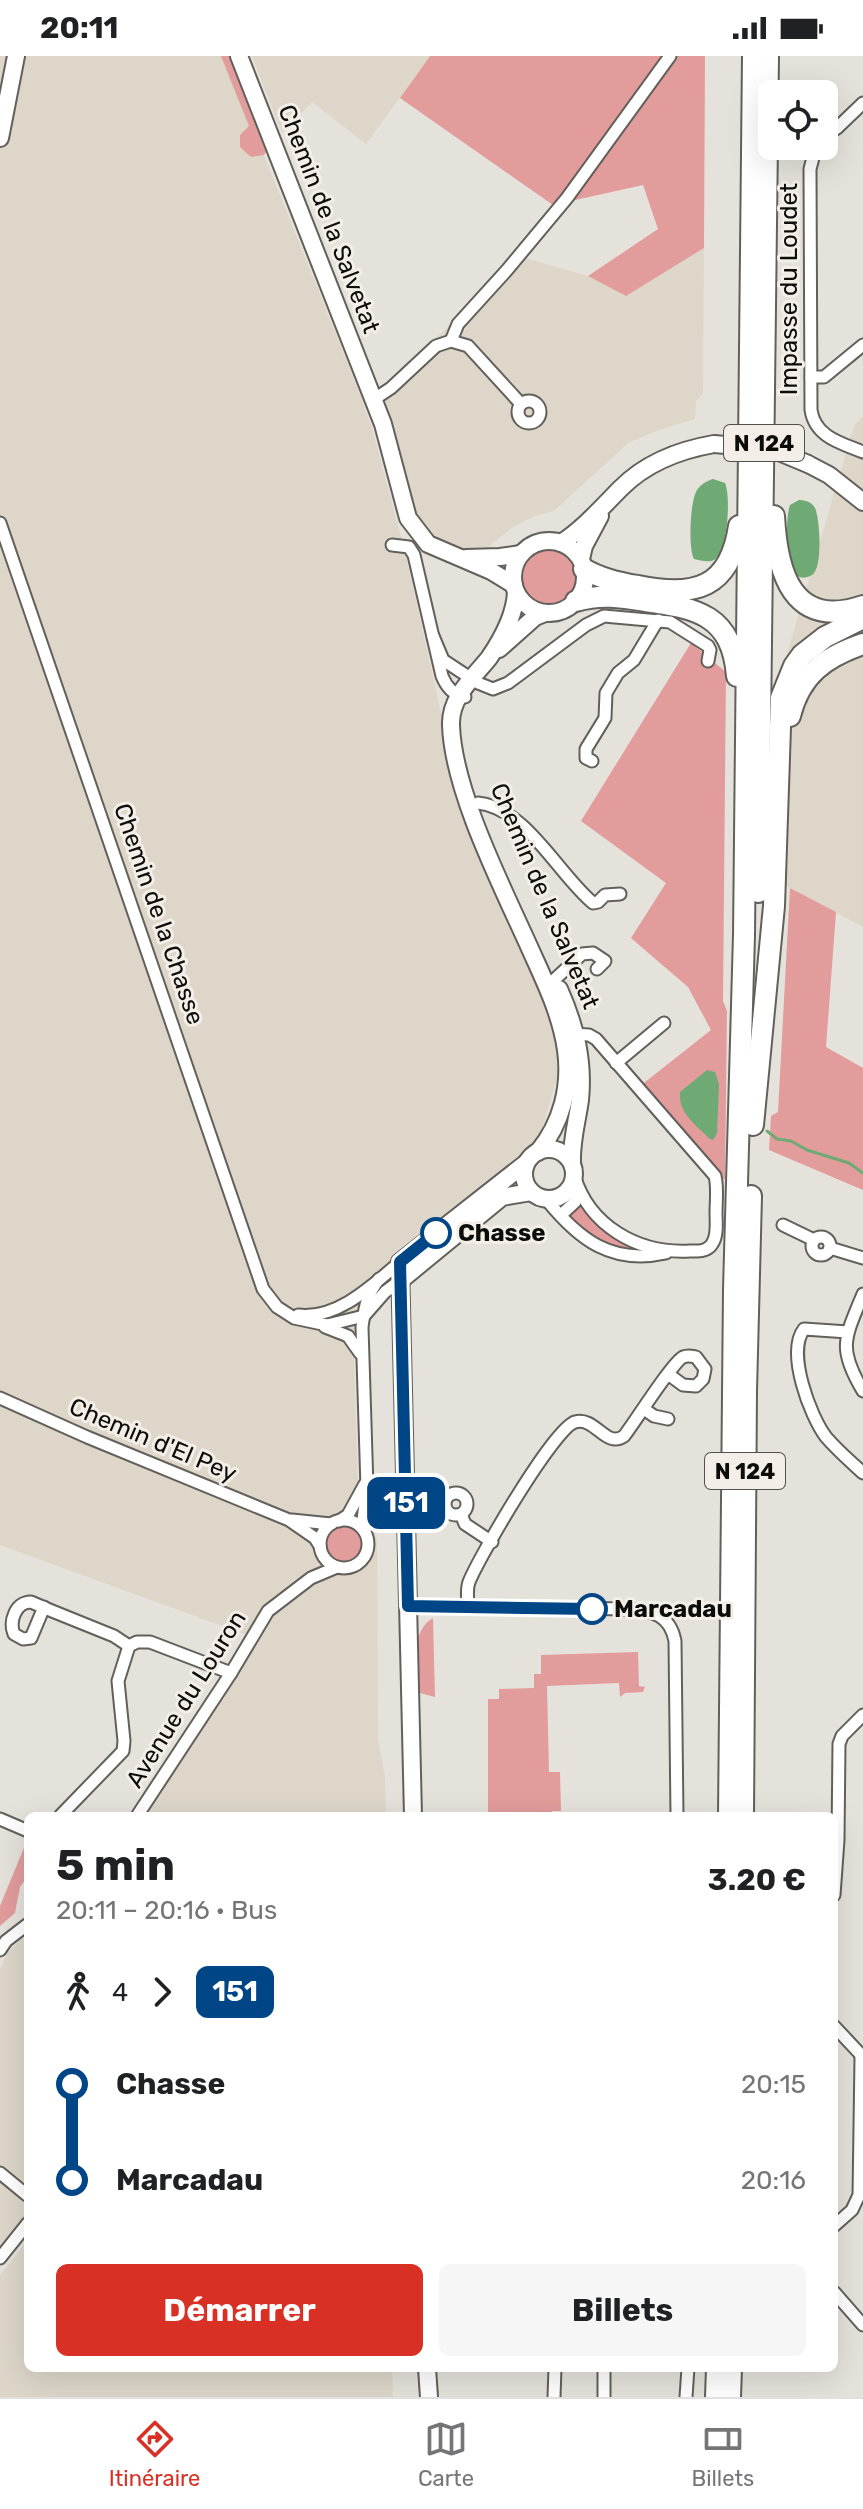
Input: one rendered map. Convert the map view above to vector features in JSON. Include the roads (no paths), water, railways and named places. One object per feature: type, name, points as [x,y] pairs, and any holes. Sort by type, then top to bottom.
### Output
[{"type":"highway","name":"N 124","points":[[729,1812],[731,1444],[745,772],[753,56]]},
{"type":"highway","name":"N 124","points":[[743,1812],[746,1391],[766,356],[768,56]]},
{"type":"highway","points":[[766,356],[775,535],[784,579],[803,602],[817,608],[832,611],[863,606]]},
{"type":"highway","points":[[583,564],[602,578],[666,591],[690,591],[714,580],[728,565],[736,546],[748,418]]},
{"type":"highway","points":[[576,601],[593,596],[621,597],[689,608],[711,620],[730,644],[735,658],[740,746],[745,772]]},
{"type":"highway","points":[[753,1125],[774,906],[781,698],[802,655],[825,637],[863,618]]},
{"type":"highway","points":[[780,762],[794,700],[802,683],[814,669],[836,653],[863,644]]},
{"type":"highway","points":[[716,2397],[717,2372]]},
{"type":"highway","points":[[730,2397],[731,2372]]},
{"type":"street","points":[[0,138],[16,56]]},
{"type":"street","name":"Chemin de la Salvetat","points":[[239,56],[383,424],[401,497],[412,525],[428,544],[461,558],[515,588],[513,614],[491,654],[452,710],[451,727],[465,789],[479,831],[570,1034]]},
{"type":"street","points":[[451,341],[458,324],[567,198],[670,56]]},
{"type":"street","points":[[838,127],[863,103]]},
{"type":"street","name":"Impasse du Loudet","points":[[811,160],[811,410],[817,427],[841,443],[863,452]]},
{"type":"street","points":[[373,400],[391,388],[436,346],[451,341],[468,346],[521,404]]},
{"type":"street","points":[[811,377],[824,377],[863,345]]},
{"type":"street","points":[[561,543],[630,480],[661,458],[714,444],[772,449],[829,475],[863,502]]},
{"type":"street","points":[[583,564],[561,543],[537,543],[521,554],[514,571],[515,588],[529,606],[545,613],[566,609],[576,601],[585,583],[583,564],[589,536],[607,504]]},
{"type":"street","name":"Chemin de la Chasse","points":[[0,523],[257,1271],[267,1296],[286,1313]]},
{"type":"street","points":[[392,545],[409,547],[414,555],[445,683],[462,696]]},
{"type":"street","name":"Chemin de la Salvetat","points":[[461,558],[521,554]]},
{"type":"street","name":"Chemin de la Salvetat","points":[[491,654],[535,617],[545,613]]},
{"type":"street","points":[[433,636],[443,660],[489,688],[503,686],[598,617],[658,620],[681,626],[708,646],[708,661]]},
{"type":"street","points":[[592,761],[586,758],[586,749],[605,718],[606,693],[618,673],[634,660],[658,620]]},
{"type":"street","name":"Chemin de la Salvetat","points":[[462,696],[459,729],[478,803],[554,980],[581,1078],[573,1127],[575,1176]]},
{"type":"street","points":[[478,803],[492,805],[521,825],[593,903],[609,893],[620,894]]},
{"type":"street","points":[[554,980],[582,954],[593,953],[605,961]]},
{"type":"street","points":[[616,1063],[664,1023]]},
{"type":"street","points":[[532,1158],[524,1178],[591,1244],[612,1253],[632,1256],[707,1249],[712,1244],[715,1234],[715,1176],[594,1037],[570,1034]]},
{"type":"street","name":"Chemin de la Salvetat","points":[[532,1158],[555,1128],[573,1053]]},
{"type":"street","points":[[286,1313],[303,1316],[331,1310],[379,1279],[532,1158],[553,1149],[567,1156],[596,1217],[616,1233],[641,1245],[671,1252]]},
{"type":"street","points":[[321,1325],[364,1316],[385,1292],[502,1197],[539,1195],[555,1199],[567,1191],[575,1176]]},
{"type":"street","points":[[561,1215],[575,1202],[575,1176]]},
{"type":"street","points":[[783,1225],[814,1240],[825,1237],[830,1248],[863,1258]]},
{"type":"street","points":[[400,1262],[413,1812]]},
{"type":"street","points":[[320,1548],[330,1563],[337,1567],[353,1566],[365,1556],[368,1540],[365,1532],[364,1316],[368,1294],[379,1279]]},
{"type":"street","points":[[863,1294],[848,1332],[847,1363],[863,1391]]},
{"type":"street","points":[[331,1310],[350,1317]]},
{"type":"street","points":[[286,1313],[302,1322],[321,1325],[348,1336],[356,1344],[363,1360]]},
{"type":"street","points":[[848,1332],[812,1327],[802,1330],[799,1363],[809,1403],[829,1440],[863,1473]]},
{"type":"street","points":[[468,1607],[469,1583],[532,1473],[567,1426],[576,1421],[585,1421],[618,1440],[668,1374]]},
{"type":"street","name":"Chemin d'El Pey","points":[[0,1398],[289,1520],[315,1538],[320,1548]]},
{"type":"street","points":[[644,1409],[654,1416],[668,1419]]},
{"type":"street","points":[[311,1578],[320,1560],[322,1534],[353,1507],[366,1480]]},
{"type":"street","points":[[461,1514],[465,1524],[492,1542]]},
{"type":"street","name":"Chemin d'El Pey","points":[[289,1520],[335,1522]]},
{"type":"street","points":[[335,1522],[354,1522],[365,1532]]},
{"type":"street","name":"Avenue du Louron","points":[[140,1812],[268,1611],[311,1578],[337,1567]]},
{"type":"street","points":[[408,1606],[630,1609],[650,1610],[664,1618],[673,1631],[675,1641],[677,1812]]},
{"type":"street","points":[[44,1607],[114,1636],[129,1646]]},
{"type":"street","points":[[64,1812],[123,1751],[118,1677],[129,1646],[137,1642],[150,1642],[231,1673]]},
{"type":"street","points":[[838,1840],[839,1744],[863,1715]]},
{"type":"street","points":[[0,1819],[24,1829]]},
{"type":"street","points":[[0,1950],[24,1927]]},
{"type":"street","points":[[838,2030],[862,2057],[859,2195],[852,2210],[838,2222]]},
{"type":"street","points":[[0,2173],[24,2193]]},
{"type":"street","points":[[0,2258],[24,2228]]},
{"type":"street","points":[[838,2297],[863,2325]]},
{"type":"street","points":[[422,2397],[425,2372]]},
{"type":"street","points":[[426,2372],[429,2397]]},
{"type":"street","points":[[554,2397],[555,2372]]},
{"type":"street","points":[[604,2372],[604,2397]]},
{"type":"street","points":[[686,2397],[688,2372]]},
{"type":"waterway","points":[[767,1131],[777,1139],[791,1141],[807,1150],[849,1163],[863,1173]]},
{"type":"place","name":"Chasse","points":[[436,1233]]},
{"type":"place","name":"Marcadau","points":[[592,1609]]}]
